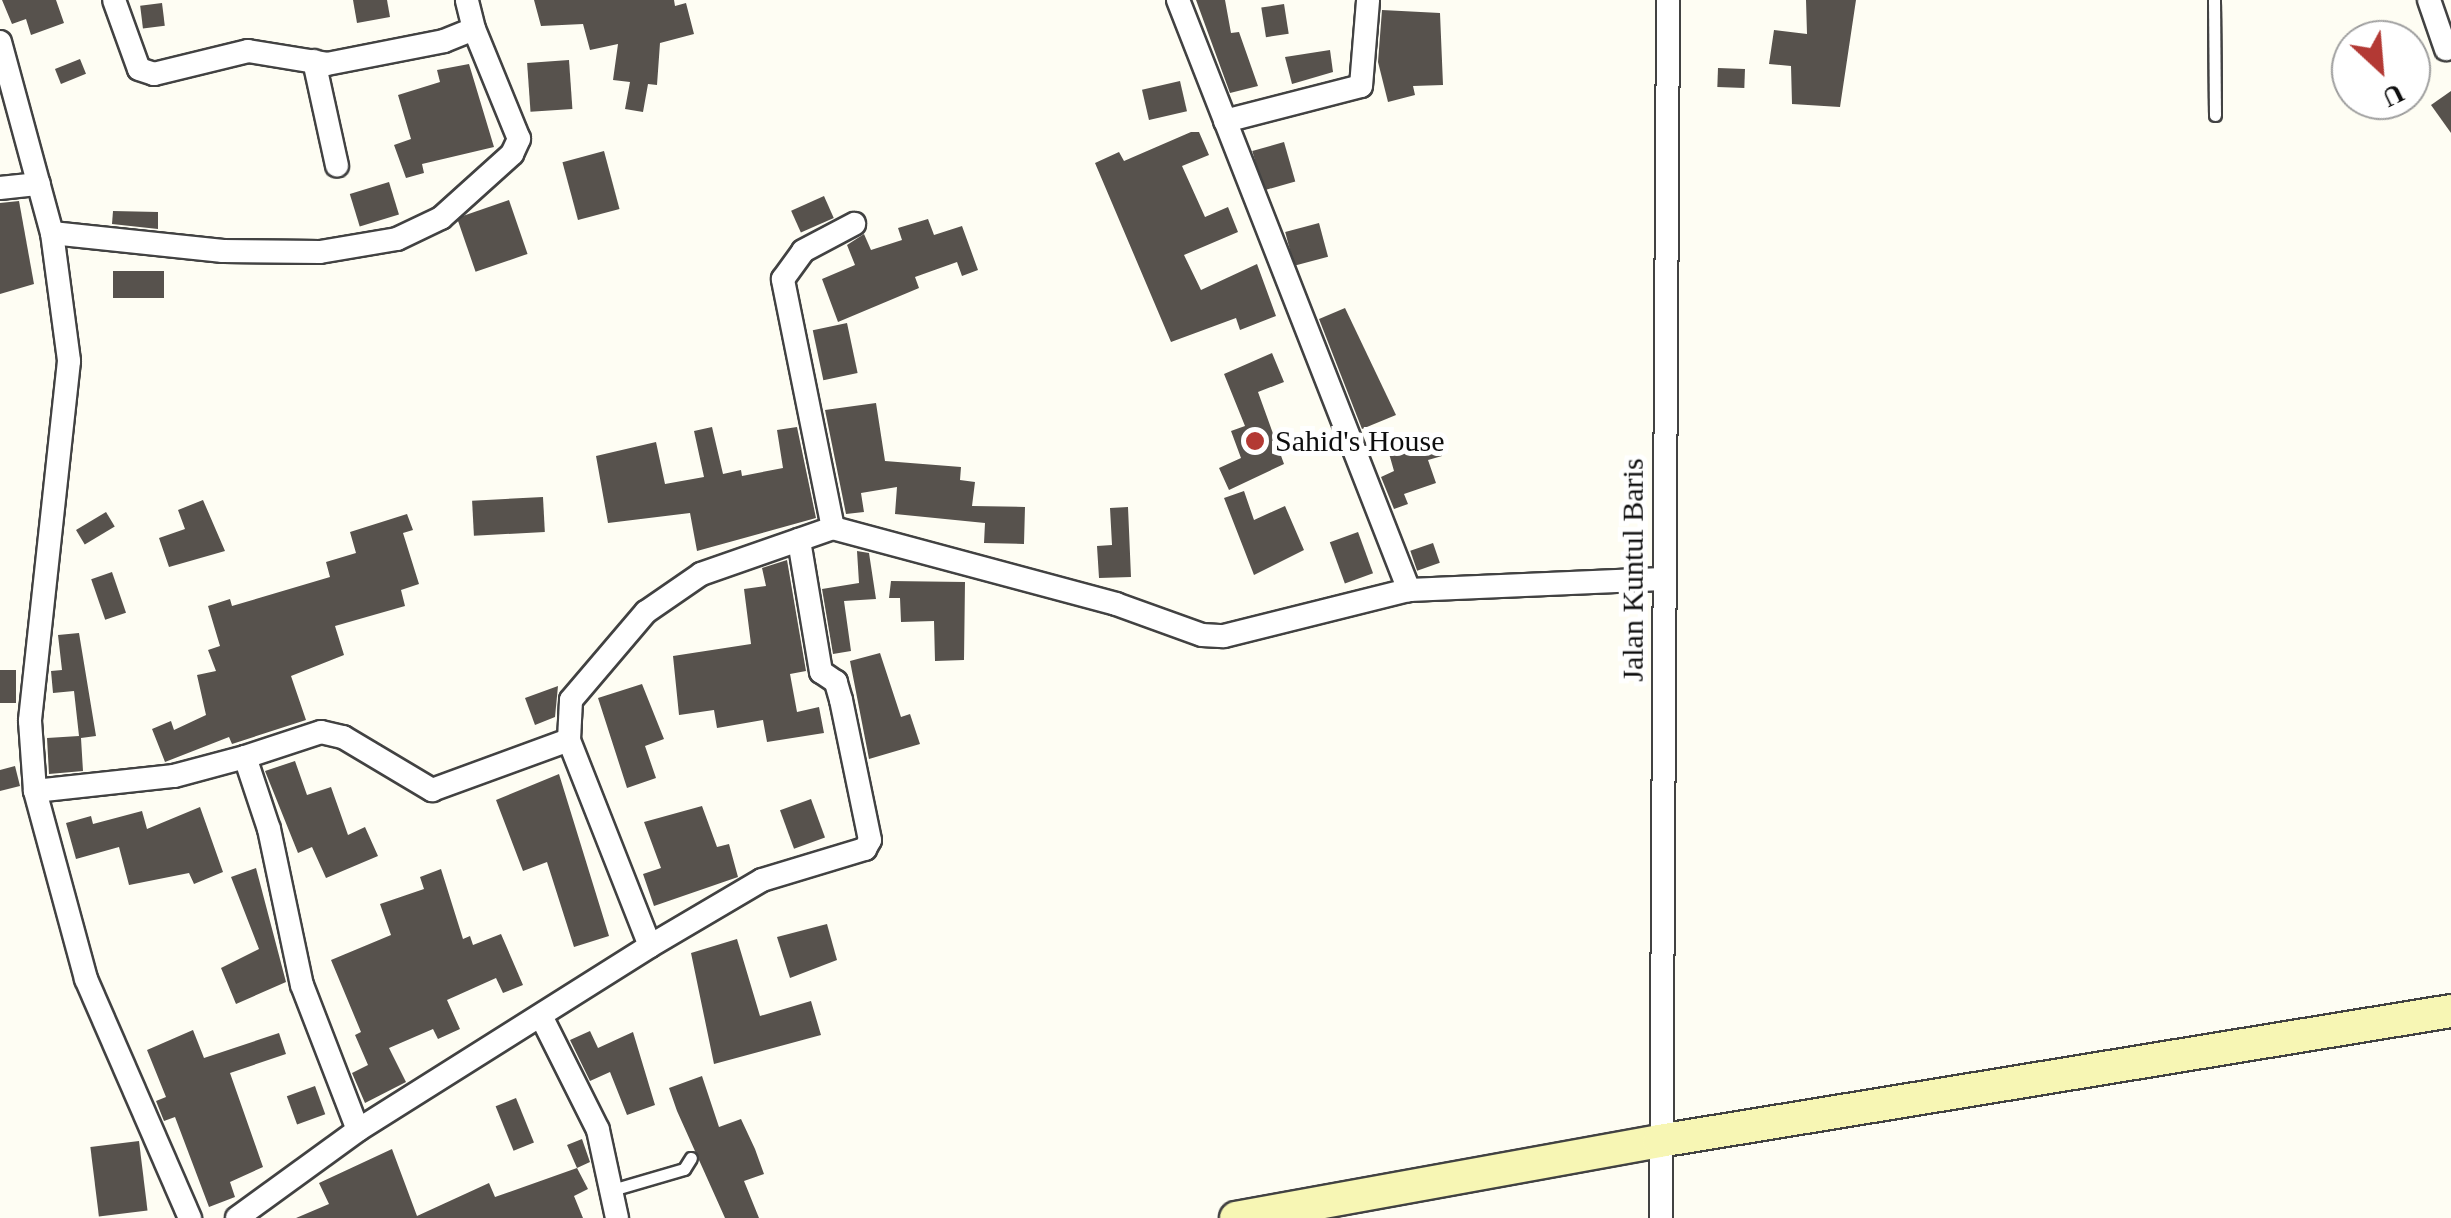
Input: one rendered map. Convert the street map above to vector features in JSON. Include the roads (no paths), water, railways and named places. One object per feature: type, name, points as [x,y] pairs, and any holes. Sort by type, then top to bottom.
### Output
[{"type":"street","points":[[114,0],[144,73],[248,51],[314,61],[403,50],[474,29]]},
{"type":"street","points":[[52,233],[223,251],[336,251],[397,239],[440,218],[512,154],[519,139],[474,29],[468,0]]},
{"type":"street","points":[[1178,0],[1409,590]]},
{"type":"street","points":[[1225,121],[1361,86],[1368,0]]},
{"type":"street","name":"Jalan Kuntul Baris","points":[[1661,1218],[1668,0]]},
{"type":"street","points":[[2429,0],[2446,49]]},
{"type":"street","points":[[0,42],[52,233],[70,398],[30,721],[35,791],[86,980],[190,1218]]},
{"type":"street","points":[[314,61],[337,166]]},
{"type":"street","points":[[0,188],[40,184]]},
{"type":"street","points":[[834,528],[783,279],[803,251],[854,224]]},
{"type":"street","points":[[650,946],[569,740],[570,700],[646,612],[701,574],[834,528],[1116,604],[1202,635],[1224,636],[1409,590],[1663,579]]},
{"type":"street","points":[[237,1218],[358,1130],[762,880],[866,849],[870,840],[841,700],[836,682],[821,672],[798,540]]},
{"type":"street","points":[[35,791],[174,776],[321,732],[342,737],[432,790],[569,740]]},
{"type":"street","points":[[246,757],[273,845],[302,985],[358,1130]]},
{"type":"street","points":[[1236,1218],[1659,1140],[2451,1011]]},
{"type":"street","points":[[542,1018],[598,1130],[617,1218]]},
{"type":"lane","points":[[2214,0],[2215,116]]},
{"type":"lane","points":[[612,1190],[684,1169],[691,1158]]},
{"type":"place","name":"Sahid's House","points":[[1255,441]]}]
